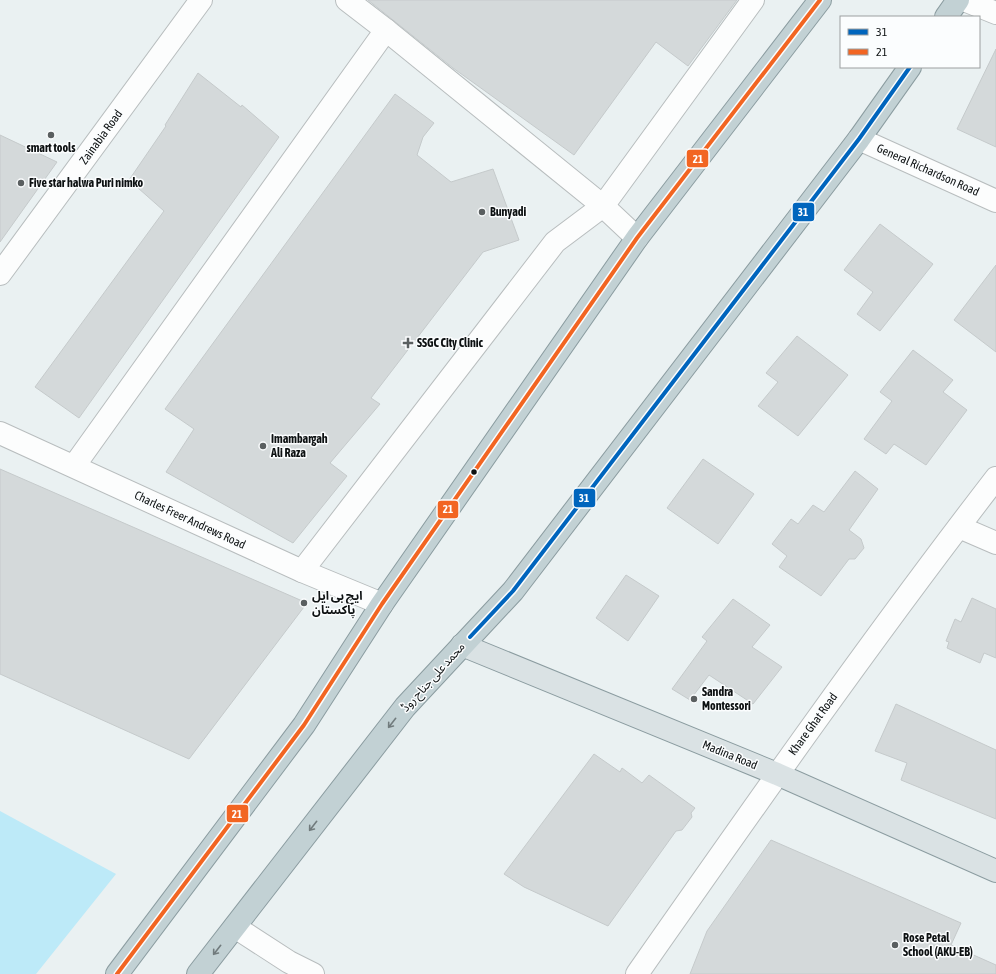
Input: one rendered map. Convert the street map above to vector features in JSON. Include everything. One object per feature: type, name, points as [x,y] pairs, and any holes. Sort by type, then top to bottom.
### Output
[{"type":"highway","points":[[117,974],[304,724],[382,604],[637,238],[820,0]]},
{"type":"highway","points":[[947,16],[958,0]]},
{"type":"highway","name":"محمد علی جناح روڈ","points":[[198,974],[405,707],[513,590],[859,139],[909,68]]},
{"type":"main road","name":"Madina Road","points":[[462,645],[776,774],[996,871]]},
{"type":"street","name":"Zainabia Road","points":[[0,274],[201,0]]},
{"type":"street","points":[[347,0],[603,206],[637,238]]},
{"type":"street","points":[[302,572],[555,242],[603,206],[754,0]]},
{"type":"street","points":[[964,0],[996,13]]},
{"type":"street","points":[[74,466],[386,30]]},
{"type":"street","name":"General Richardson Road","points":[[859,139],[996,201]]},
{"type":"street","name":"Charles Freer Andrews Road","points":[[0,433],[302,572],[382,604]]},
{"type":"street","name":"Khare Ghat Road","points":[[637,974],[776,774],[996,478]]},
{"type":"street","points":[[959,526],[996,543]]},
{"type":"street","points":[[235,927],[289,962],[313,974]]},
{"type":"shaded area","points":[[0,811],[116,874],[36,974],[0,974]]},
{"type":"building","points":[[368,0],[737,0],[688,66],[656,42],[574,155],[453,68]]},
{"type":"building","points":[[996,49],[996,147],[957,129]]},
{"type":"building","points":[[198,73],[241,107],[242,105],[279,137],[79,418],[35,387],[164,211],[129,180],[166,126],[165,125]]},
{"type":"building","points":[[395,94],[434,123],[423,137],[417,155],[451,182],[493,169],[519,240],[483,252],[371,398],[380,404],[330,463],[347,476],[293,543],[166,472],[194,429],[165,409]]},
{"type":"building","points":[[0,135],[57,162],[0,242]]},
{"type":"building","points":[[880,224],[933,264],[880,331],[857,314],[873,292],[844,270]]},
{"type":"building","points":[[996,265],[996,352],[954,320]]},
{"type":"building","points":[[797,336],[848,375],[798,436],[758,406],[778,382],[766,373]]},
{"type":"building","points":[[913,350],[953,380],[943,392],[967,410],[926,465],[894,444],[886,454],[864,439],[892,401],[880,392]]},
{"type":"building","points":[[703,459],[754,494],[718,544],[667,508]]},
{"type":"building","points":[[0,469],[307,603],[189,759],[0,674]]},
{"type":"building","points":[[855,471],[878,489],[849,530],[861,539],[864,548],[855,559],[849,559],[821,596],[779,567],[787,556],[772,544],[791,519],[798,524],[813,505],[824,512]]},
{"type":"building","points":[[626,575],[659,596],[628,641],[596,618]]},
{"type":"building","points":[[972,598],[996,609],[996,658],[984,653],[980,663],[947,648],[949,642],[946,641],[955,619],[961,622]]},
{"type":"building","points":[[733,599],[770,625],[752,647],[782,667],[753,704],[709,675],[690,700],[672,689],[707,641],[702,637]]},
{"type":"building","points":[[896,704],[996,750],[996,819],[901,780],[907,763],[875,751]]},
{"type":"building","points":[[594,754],[620,772],[622,768],[642,783],[649,775],[695,808],[691,813],[692,817],[682,830],[676,831],[608,926],[524,887],[504,874]]},
{"type":"building","points":[[771,840],[961,923],[951,945],[996,965],[996,974],[690,974],[707,931]]},
{"type":"transit line","name":"21","points":[[117,974],[304,725],[382,604],[637,238],[820,0]]},
{"type":"transit line","name":"31","points":[[470,637],[513,591],[859,139],[909,68]]},
{"type":"place","name":"smart tools","points":[[51,135]]},
{"type":"place","name":"Five star halwa Puri nimko","points":[[21,183]]},
{"type":"place","name":"Bunyadi","points":[[482,212]]},
{"type":"place","name":"SSGC City Clinic","points":[[408,343]]},
{"type":"place","name":"Imambargah Ali Raza","points":[[263,446]]},
{"type":"place","name":"ایچ بی ایل پاکستان","points":[[304,603]]},
{"type":"place","name":"Sandra Montessori","points":[[694,699]]},
{"type":"place","name":"Rose Petal School (AKU-EB)","points":[[895,945]]}]
